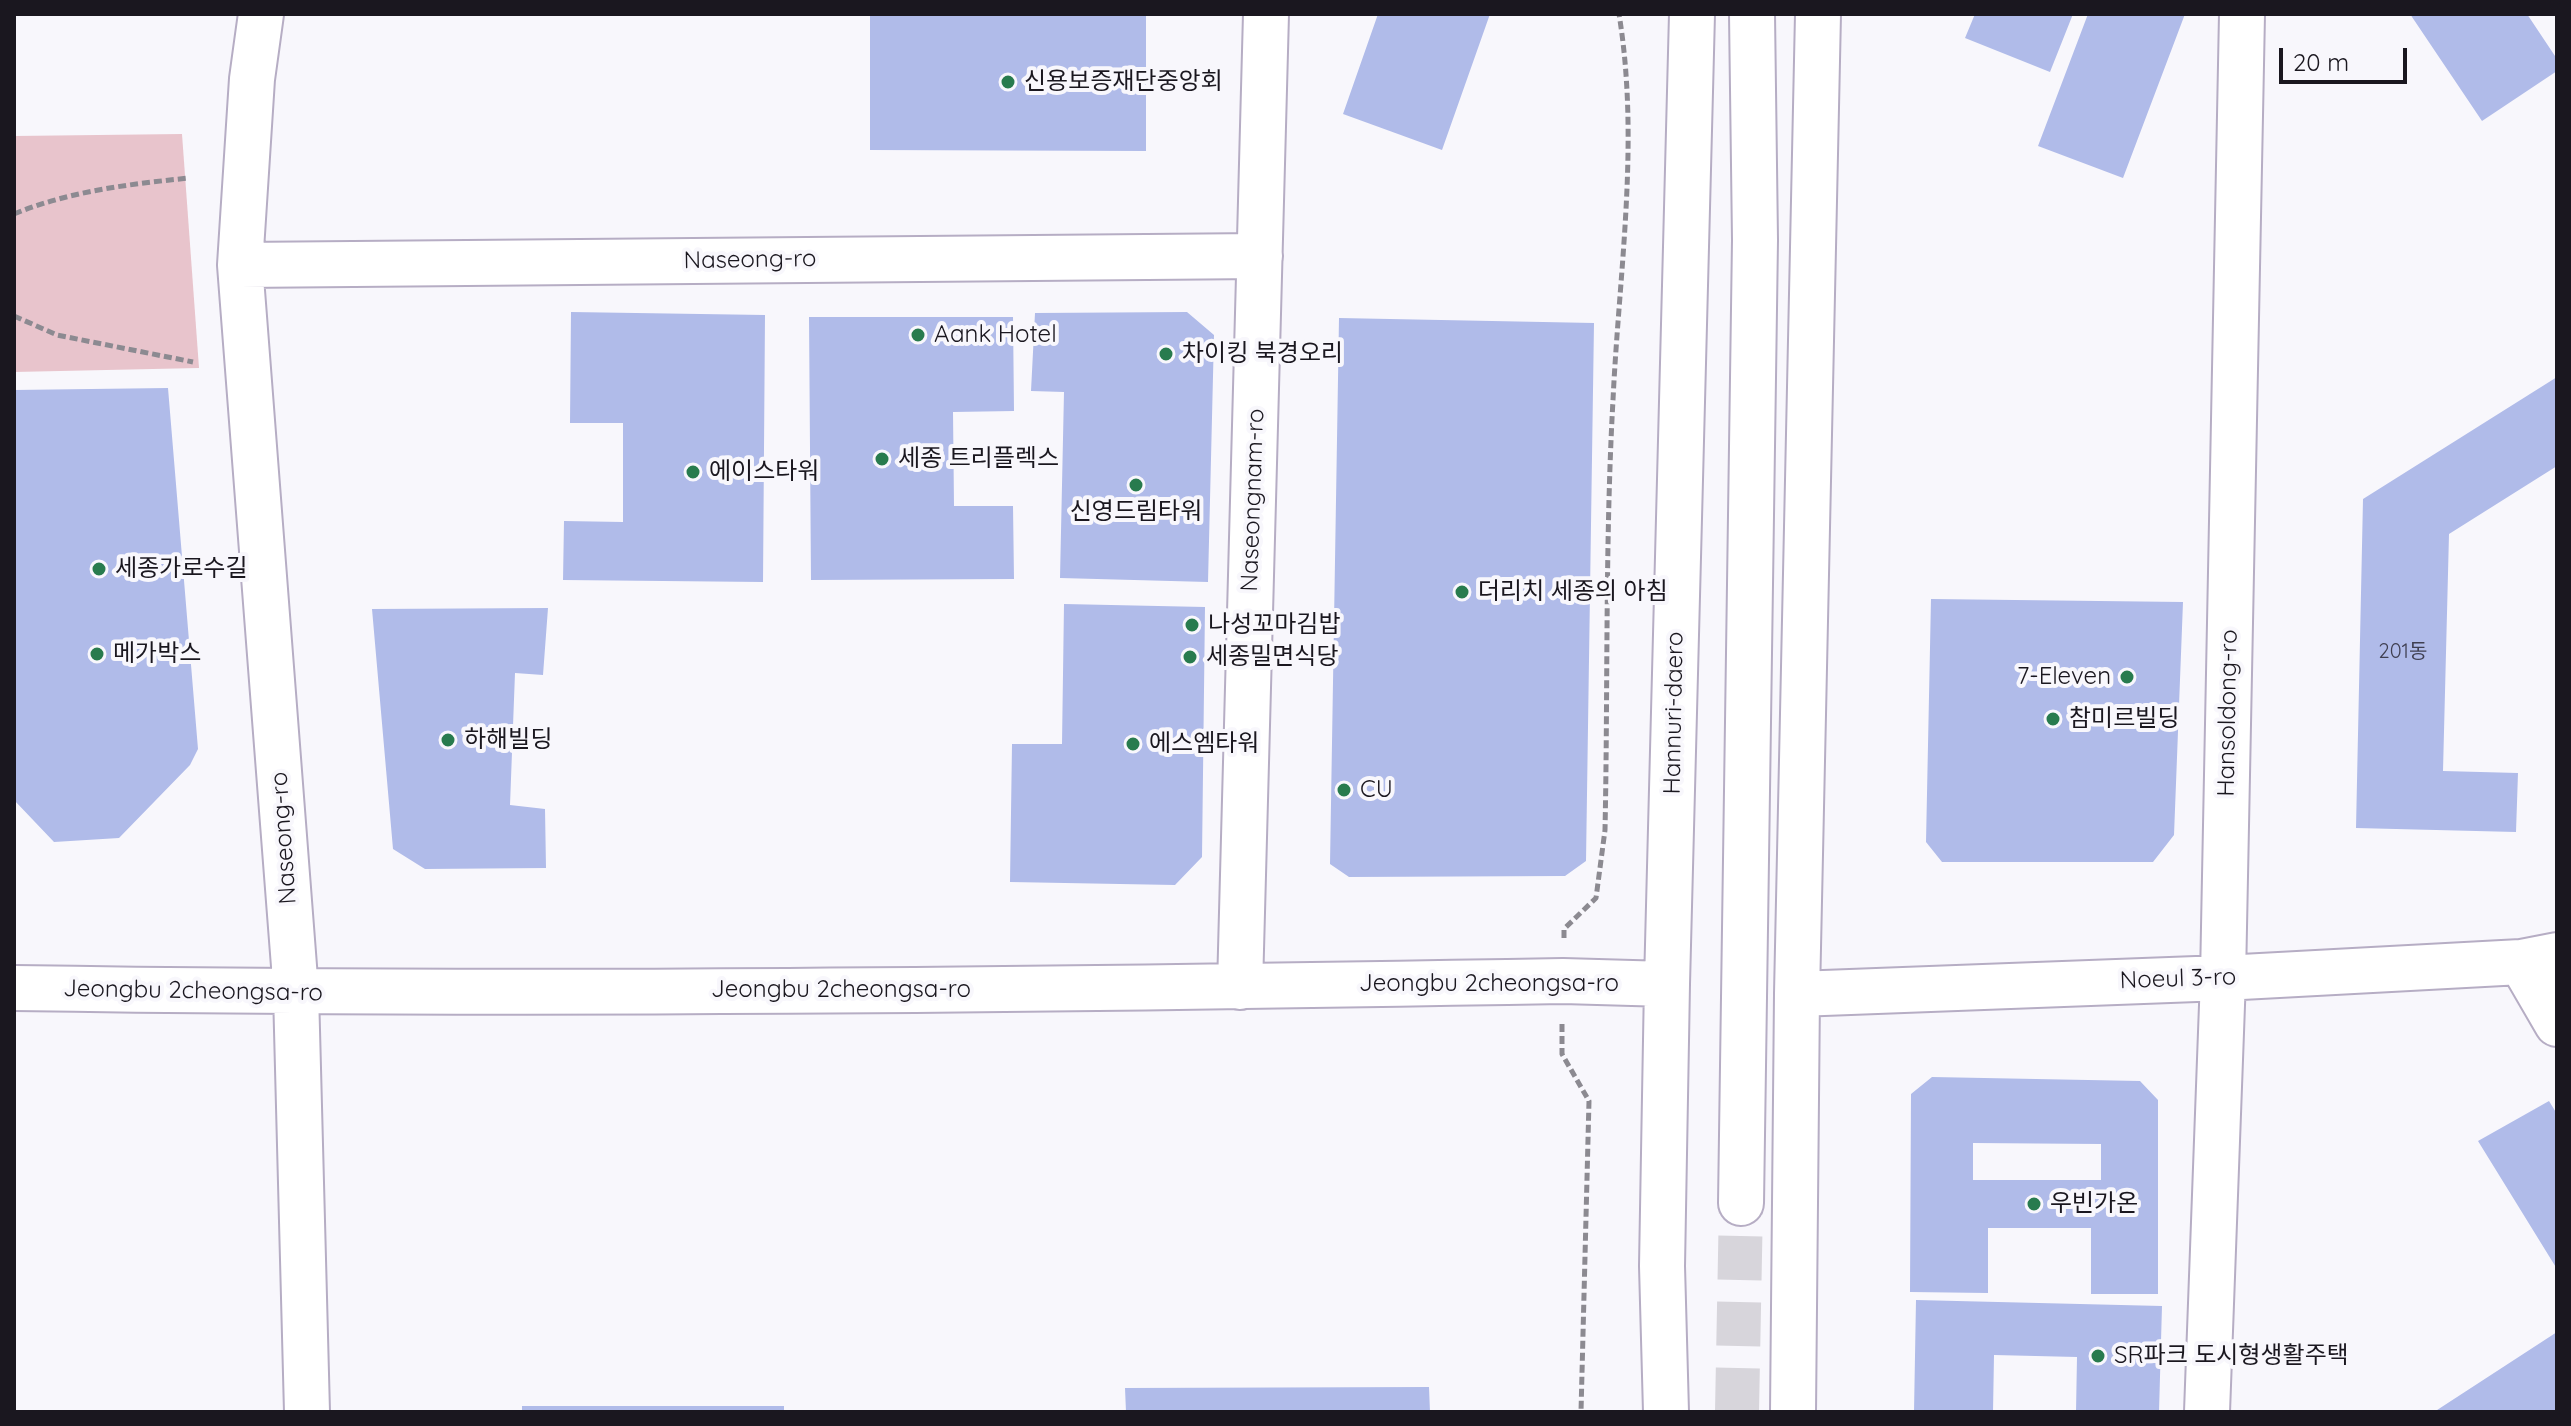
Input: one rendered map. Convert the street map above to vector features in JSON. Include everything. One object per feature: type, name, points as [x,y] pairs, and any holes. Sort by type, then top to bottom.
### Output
[{"type":"street","name":"Naseong-ro","points":[[261,14],[252,79],[240,265],[296,992],[307,1412]]},
{"type":"street","name":"Naseongnam-ro","points":[[1240,987],[1266,14]]},
{"type":"street","name":"Hannuri-daero","points":[[1666,1412],[1662,1266],[1667,984],[1692,14]]},
{"type":"street","points":[[1741,1203],[1755,240],[1752,14]]},
{"type":"street","points":[[1793,1412],[1797,994],[1818,14]]},
{"type":"street","name":"Hansoldong-ro","points":[[2207,1412],[2223,978],[2242,14]]},
{"type":"street","name":"Naseong-ro","points":[[240,265],[1260,256]]},
{"type":"street","points":[[2539,959],[2557,1024]]},
{"type":"street","name":"Noeul 3-ro","points":[[1797,994],[2223,978],[2539,959]]},
{"type":"street","name":"Jeongbu 2cheongsa-ro","points":[[14,988],[296,992],[1240,987],[1563,981],[1667,984]]},
{"type":"path","points":[[1564,929],[1596,898],[1605,830],[1612,403],[1629,139],[1626,58],[1619,14]]},
{"type":"path","points":[[14,214],[41,203],[120,185],[189,178]]},
{"type":"path","points":[[14,316],[57,335],[193,362]]},
{"type":"path","points":[[1562,1054],[1589,1101],[1581,1412]]},
{"type":"shaded area","points":[[182,134],[199,368],[14,372],[14,136]]},
{"type":"building","name":"신용보증재단중앙회","points":[[870,14],[1146,14],[1146,151],[870,150]]},
{"type":"building","points":[[1378,14],[1490,14],[1442,150],[1343,114]]},
{"type":"building","points":[[1975,14],[2073,14],[2050,72],[1965,38]]},
{"type":"building","points":[[2088,14],[2185,14],[2123,178],[2038,146]]},
{"type":"building","points":[[2410,14],[2527,14],[2557,59],[2557,71],[2482,121]]},
{"type":"building","name":"에이스타워","points":[[571,312],[765,315],[763,582],[563,580],[564,521],[623,522],[623,423],[570,423]]},
{"type":"building","name":"신영드림타워","points":[[1187,312],[1214,335],[1208,582],[1060,578],[1064,392],[1031,391],[1035,313]]},
{"type":"building","name":"세종 트리플렉스","points":[[809,317],[1013,317],[1014,411],[953,412],[954,506],[1013,506],[1014,579],[811,580]]},
{"type":"building","name":"더리치 세종의 아침","points":[[1339,318],[1594,323],[1586,861],[1565,876],[1349,877],[1330,864]]},
{"type":"building","points":[[2557,377],[2557,466],[2449,534],[2443,771],[2518,773],[2516,832],[2356,828],[2363,499]]},
{"type":"building","name":"세종가로수길","points":[[168,388],[198,749],[190,765],[119,838],[54,842],[14,800],[14,390]]},
{"type":"building","name":"참미르빌딩","points":[[1931,599],[2183,602],[2174,835],[2153,862],[1942,862],[1926,842]]},
{"type":"building","name":"에스엠타워","points":[[1064,604],[1205,607],[1202,857],[1175,885],[1010,882],[1012,744],[1062,744]]},
{"type":"building","name":"하해빌딩","points":[[548,608],[543,675],[515,673],[510,805],[545,809],[546,868],[425,869],[393,849],[372,609]]},
{"type":"building","name":"우빈가온","points":[[1932,1077],[2140,1081],[2158,1100],[2158,1294],[2091,1294],[2091,1228],[1988,1228],[1988,1293],[1910,1292],[1911,1094]],"holes":[[[1973,1143],[2101,1144],[2101,1180],[1973,1180]]]},
{"type":"building","points":[[2549,1101],[2557,1114],[2557,1269],[2478,1141]]},
{"type":"building","name":"SR파크 도시형생활주택","points":[[1916,1300],[2162,1306],[2159,1412],[2076,1412],[2077,1357],[1994,1355],[1993,1412],[1914,1412]]},
{"type":"building","points":[[2557,1332],[2557,1412],[2434,1412]]},
{"type":"building","points":[[1429,1387],[1430,1412],[1126,1412],[1125,1388]]},
{"type":"building","points":[[522,1406],[784,1406],[784,1412],[522,1412]]},
{"type":"tunnel","points":[[1737,1412],[1741,1203]]},
{"type":"place","name":"신용보증재단중앙회","points":[[1008,82]]},
{"type":"place","name":"Aank Hotel","points":[[918,335]]},
{"type":"place","name":"차이킹 북경오리","points":[[1166,354]]},
{"type":"place","name":"세종 트리플렉스","points":[[882,459]]},
{"type":"place","name":"에이스타워","points":[[693,472]]},
{"type":"place","name":"신영드림타워","points":[[1136,485]]},
{"type":"place","name":"세종가로수길","points":[[99,569]]},
{"type":"place","name":"더리치 세종의 아침","points":[[1462,592]]},
{"type":"place","name":"나성꼬마김밥","points":[[1192,625]]},
{"type":"place","name":"메가박스","points":[[97,654]]},
{"type":"place","name":"세종밀면식당","points":[[1190,657]]},
{"type":"place","name":"7-Eleven","points":[[2127,677]]},
{"type":"place","name":"참미르빌딩","points":[[2053,719]]},
{"type":"place","name":"하해빌딩","points":[[448,740]]},
{"type":"place","name":"에스엠타워","points":[[1133,744]]},
{"type":"place","name":"CU","points":[[1344,790]]},
{"type":"place","name":"우빈가온","points":[[2034,1204]]},
{"type":"place","name":"SR파크 도시형생활주택","points":[[2098,1356]]}]
